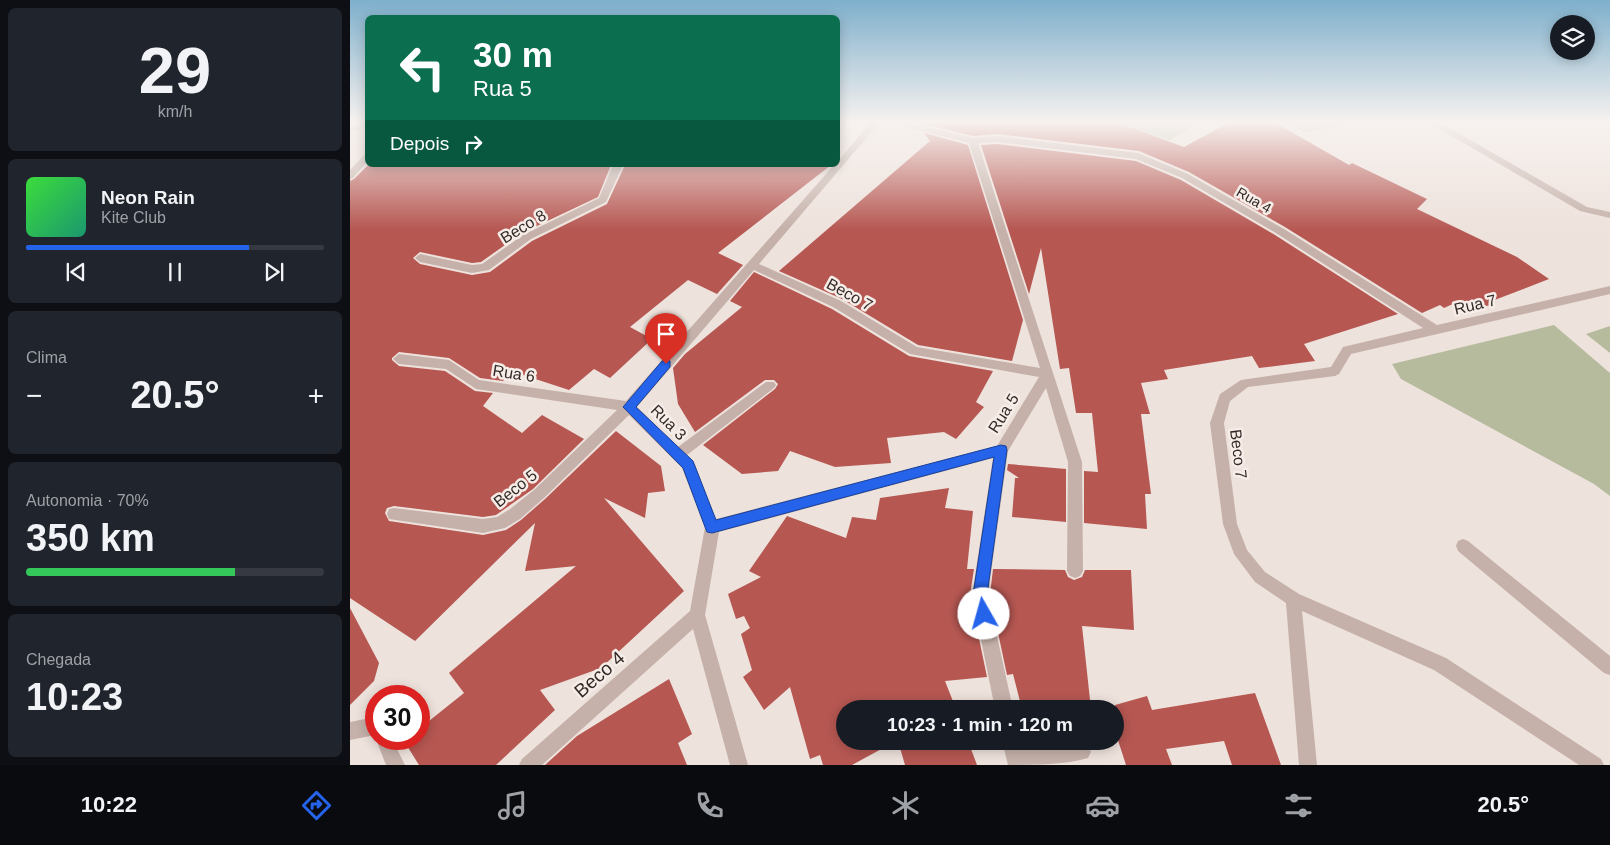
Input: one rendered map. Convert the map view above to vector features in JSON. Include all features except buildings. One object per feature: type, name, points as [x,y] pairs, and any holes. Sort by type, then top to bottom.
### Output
[{"type":"street","points":[[350,176],[365,158]]},
{"type":"street","points":[[978,158],[1075,462],[1075,571]]},
{"type":"street","name":"Rua 4","points":[[1142,158],[1185,176],[1280,231],[1435,330]]},
{"type":"street","points":[[1494,158],[1584,209],[1610,215]]},
{"type":"street","name":"Beco 8","points":[[420,258],[472,269],[484,268],[527,237],[603,200],[617,167]]},
{"type":"street","name":"Rua 3","points":[[712,527],[688,465],[629,407],[837,167]]},
{"type":"street","name":"Beco 7","points":[[753,264],[836,304],[914,351],[1048,374]]},
{"type":"street","name":"Rua 7","points":[[1347,350],[1610,290]]},
{"type":"street","name":"Beco 7","points":[[1293,599],[1260,577],[1241,554],[1230,524],[1217,422],[1224,398],[1245,383],[1335,371],[1347,350]]},
{"type":"street","name":"Rua 6","points":[[399,359],[449,365],[476,384],[629,407]]},
{"type":"street","name":"Rua 5","points":[[712,527],[1001,450],[1048,374]]},
{"type":"street","points":[[677,455],[770,385]]},
{"type":"street","name":"Beco 5","points":[[394,514],[483,526],[500,522],[515,514],[539,494],[629,407]]},
{"type":"street","points":[[1001,450],[980,595],[1002,700]]},
{"type":"street","points":[[712,527],[697,615],[738,765]]},
{"type":"street","points":[[1463,546],[1610,667]]},
{"type":"street","points":[[1308,765],[1293,599],[1440,664],[1595,765]]},
{"type":"street","name":"Beco 4","points":[[528,765],[697,615]]},
{"type":"street","points":[[350,731],[365,728]]},
{"type":"street","points":[[388,750],[396,765]]},
{"type":"street","points":[[1013,750],[1015,760],[1082,752]]},
{"type":"green space","points":[[1554,325],[1610,373],[1610,496],[1594,484],[1401,379],[1392,364]]},
{"type":"green space","points":[[1610,326],[1610,353],[1586,334]]},
{"type":"route","points":[[666,364],[629,407],[688,465],[712,527],[1001,450],[980,595],[984,614]]}]
